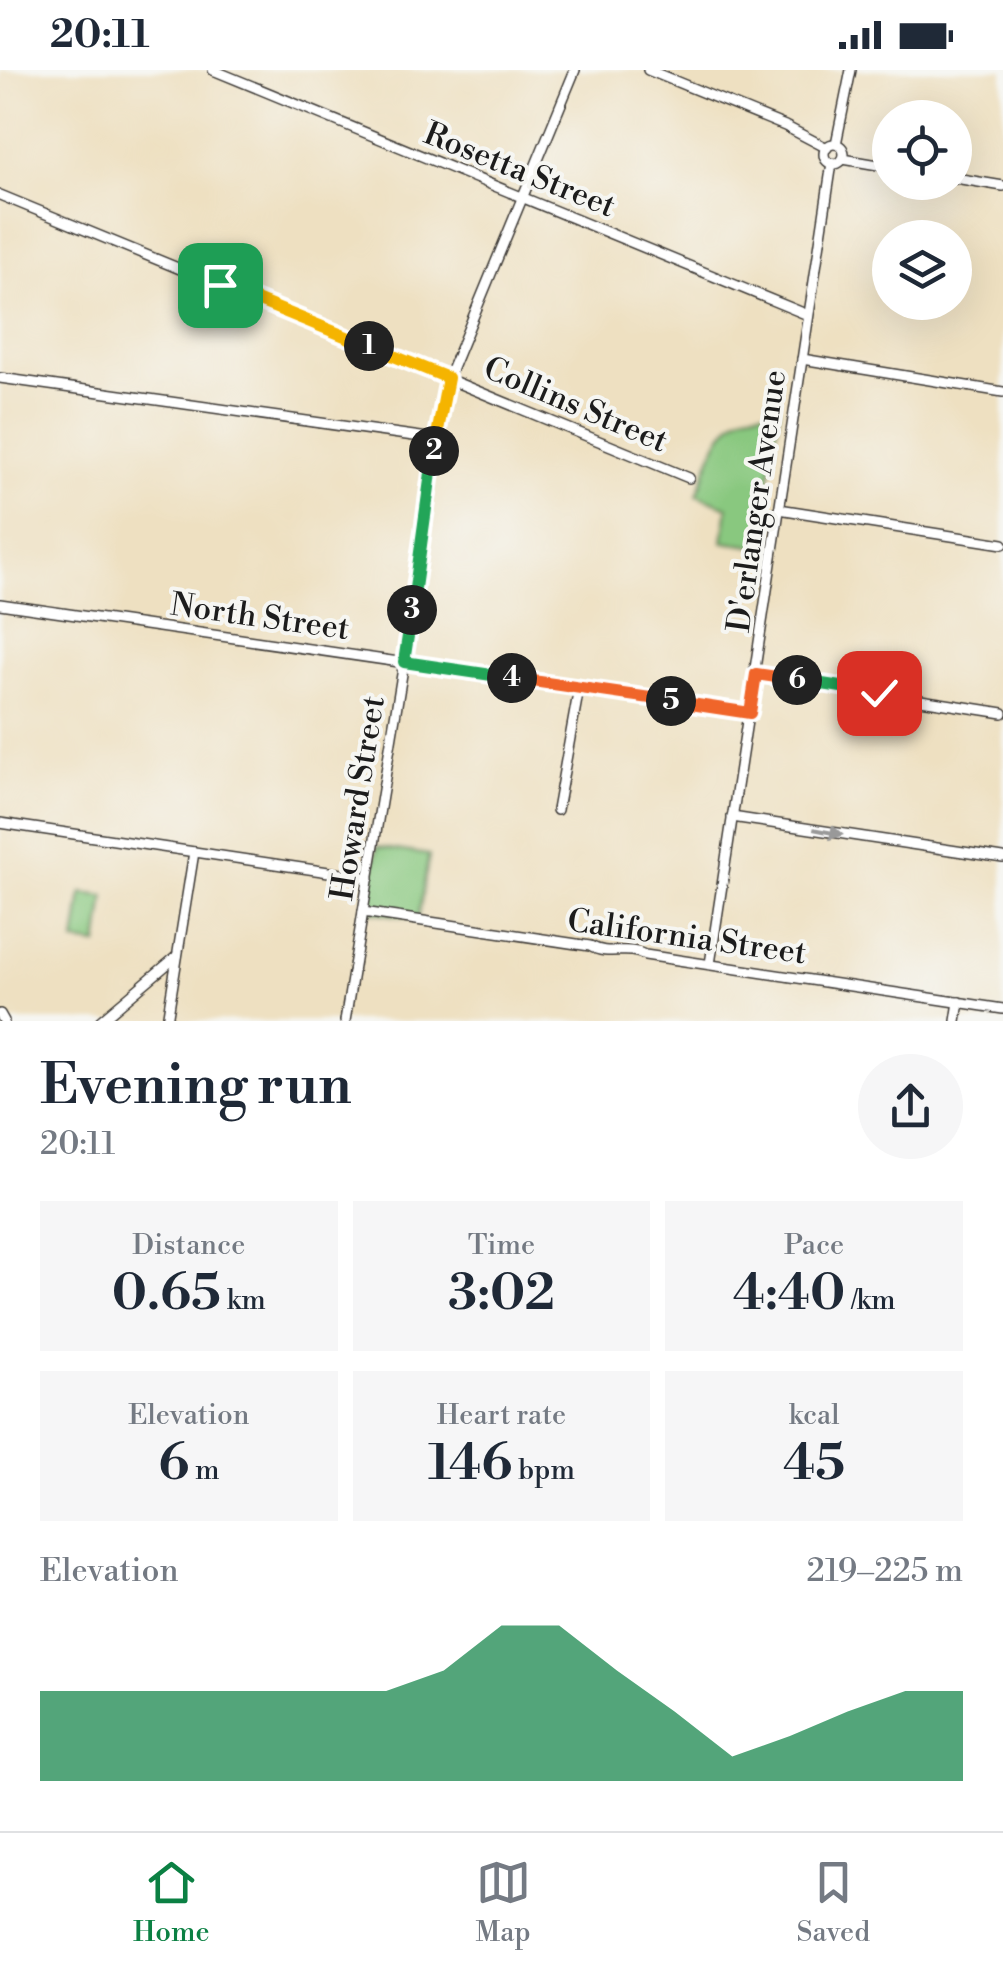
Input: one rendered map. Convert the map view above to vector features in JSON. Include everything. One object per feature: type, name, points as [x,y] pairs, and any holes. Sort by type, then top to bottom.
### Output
[{"type":"street","name":"Rosetta Street","points":[[212,70],[808,314]]},
{"type":"street","name":"Howard Street","points":[[345,1021],[404,662],[435,439],[448,378],[575,70]]},
{"type":"street","points":[[648,70],[842,148],[843,159]]},
{"type":"street","points":[[851,70],[831,146],[824,156],[832,164],[843,159],[872,164]]},
{"type":"street","name":"D'erlanger Avenue","points":[[710,964],[832,164]]},
{"type":"street","points":[[972,181],[1003,186]]},
{"type":"street","name":"Collins Street","points":[[0,195],[688,478]]},
{"type":"street","points":[[802,359],[1003,392]]},
{"type":"street","points":[[0,378],[435,439]]},
{"type":"street","points":[[779,509],[1003,544]]},
{"type":"street","name":"North Street","points":[[0,604],[750,713]]},
{"type":"street","points":[[756,674],[1003,713]]},
{"type":"street","points":[[558,810],[579,688]]},
{"type":"street","points":[[732,816],[1003,858]]},
{"type":"street","points":[[0,823],[369,878]]},
{"type":"street","points":[[167,1021],[194,852]]},
{"type":"street","name":"California Street","points":[[363,912],[590,946],[601,953],[636,950],[645,956],[1003,1009]]},
{"type":"street","points":[[100,1021],[177,956]]},
{"type":"street","points":[[956,1021],[959,1002]]},
{"type":"street","points":[[0,1014],[4,1021]]},
{"type":"green space","points":[[780,409],[759,547],[723,542],[728,507],[697,495],[715,448],[737,419],[751,412]]},
{"type":"green space","points":[[377,847],[429,855],[418,919],[367,911]]},
{"type":"green space","points":[[82,893],[105,896],[98,945],[75,942]]},
{"type":"route","points":[[220,285],[448,378],[435,439],[404,662],[750,713],[756,674],[879,693]]}]
